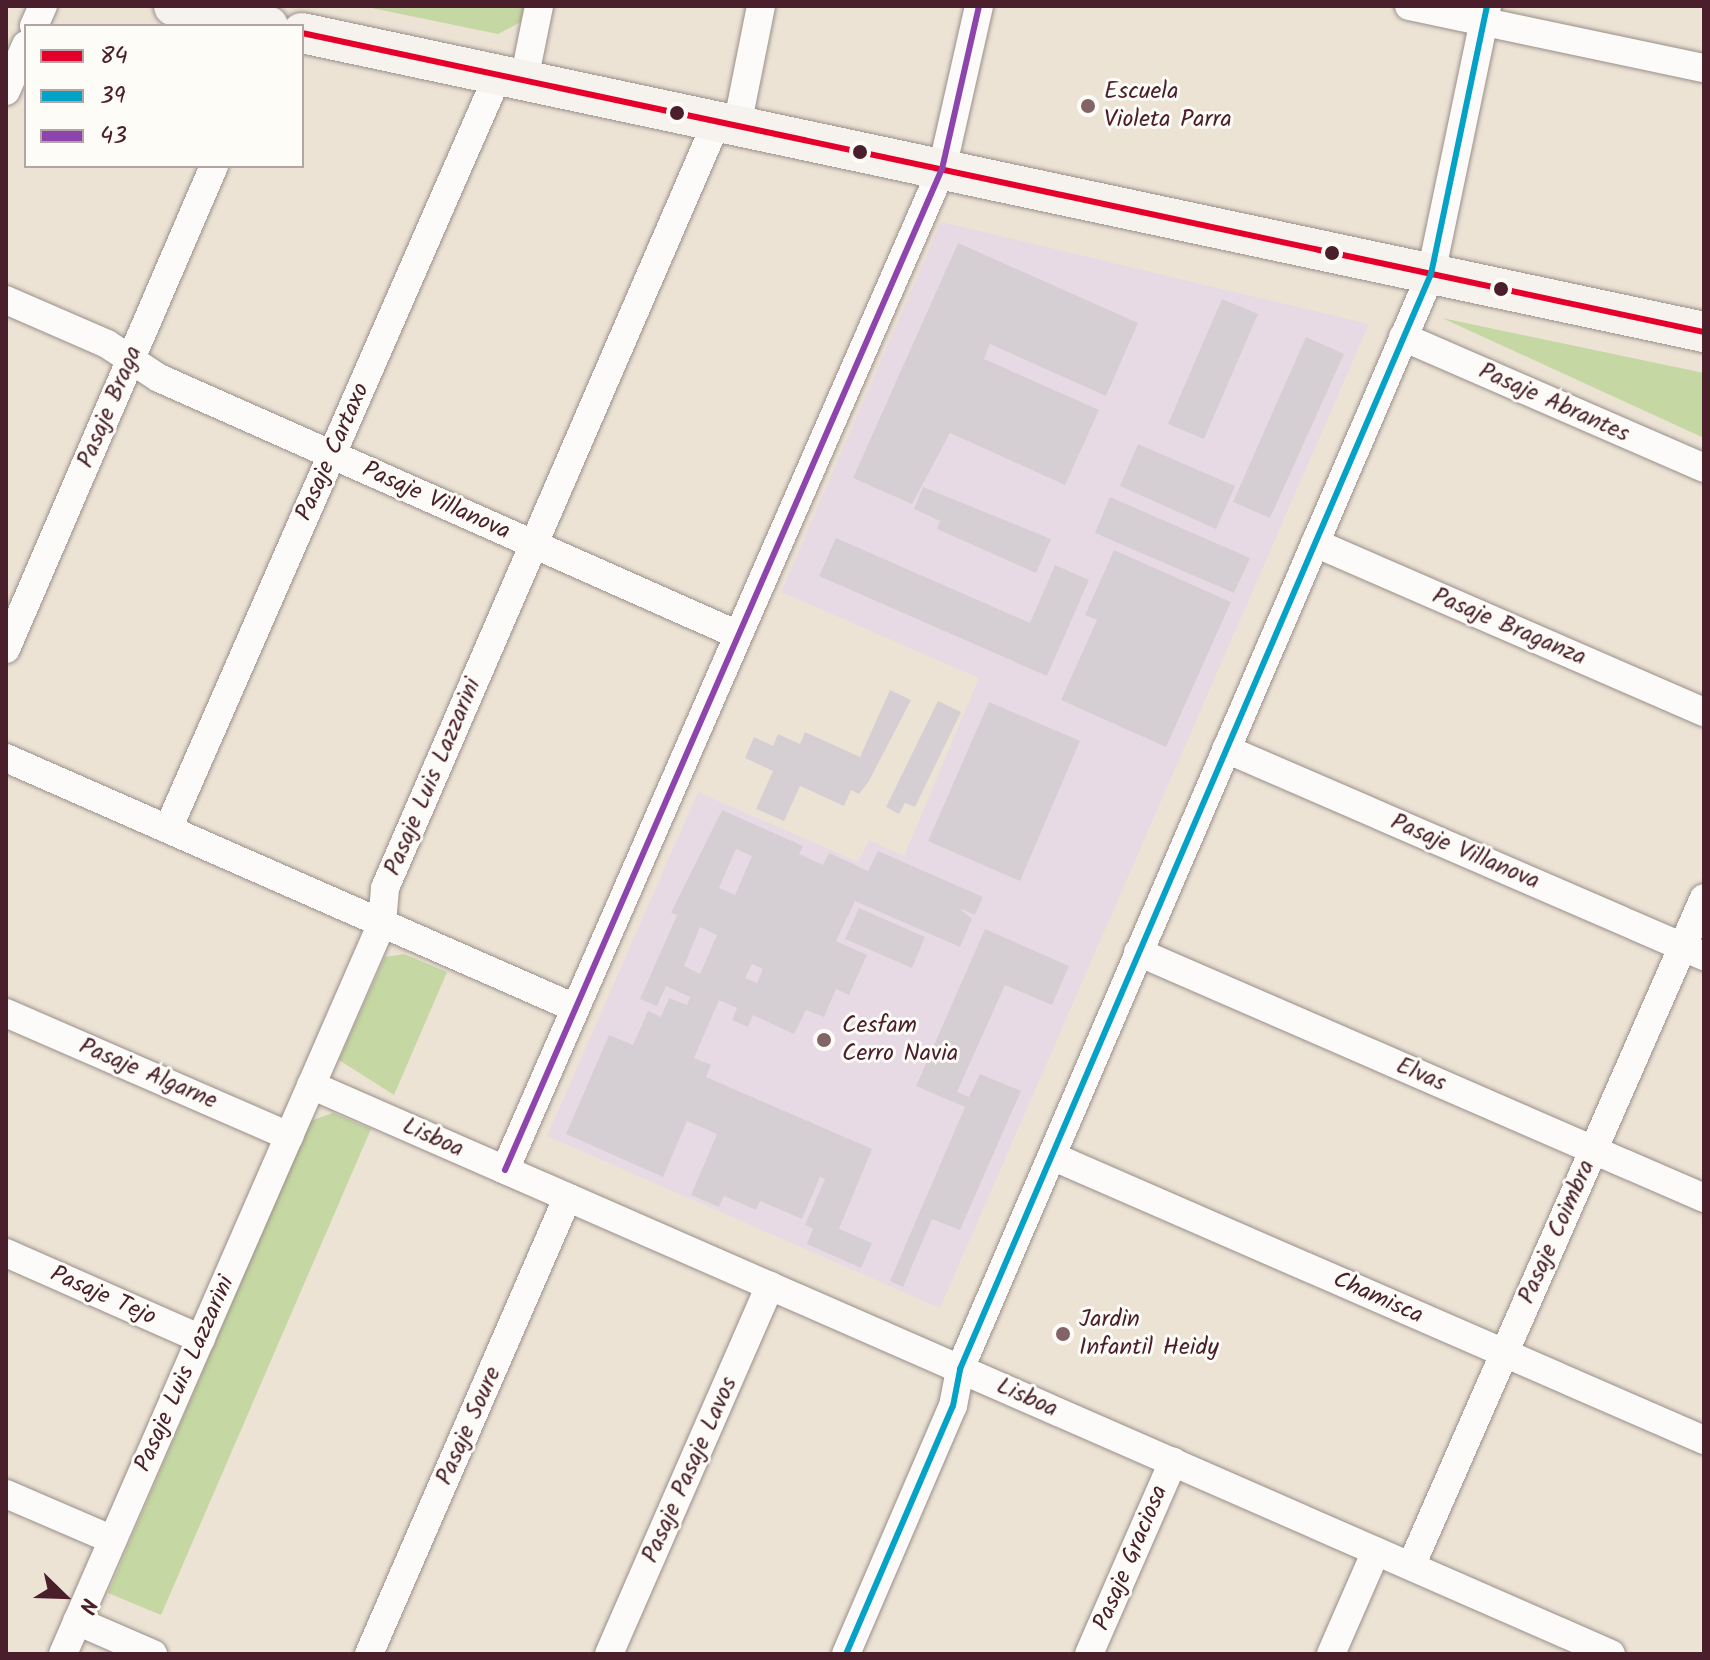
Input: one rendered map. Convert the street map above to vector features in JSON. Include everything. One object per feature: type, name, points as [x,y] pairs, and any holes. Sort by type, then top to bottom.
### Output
[{"type":"main road","points":[[174,6],[259,24]]},
{"type":"main road","points":[[304,33],[1704,332]]},
{"type":"street","name":"Pasaje Cartaxo","points":[[168,829],[332,455],[511,78],[539,6]]},
{"type":"street","name":"Pasaje Luis Lazzarini","points":[[63,1654],[382,923],[385,888],[534,545],[727,124],[761,6]]},
{"type":"street","points":[[505,1170],[942,169],[979,6]]},
{"type":"street","points":[[1409,6],[1485,14],[1704,68]]},
{"type":"street","points":[[846,1654],[953,1406],[960,1369],[1431,274],[1485,14]]},
{"type":"street","points":[[6,91],[24,50]]},
{"type":"street","name":"Pasaje Braga","points":[[6,649],[213,168]]},
{"type":"street","name":"Pasaje Villanova","points":[[6,300],[332,455],[738,635]]},
{"type":"street","name":"Pasaje Abrantes","points":[[1403,337],[1704,468]]},
{"type":"street","name":"Pasaje Braganza","points":[[1315,543],[1704,712]]},
{"type":"street","name":"Pasaje Villanova","points":[[1226,749],[1693,952]]},
{"type":"street","points":[[6,758],[575,1008]]},
{"type":"street","name":"Pasaje Coimbra","points":[[1411,1566],[1594,1150],[1693,952],[1704,898]]},
{"type":"street","name":"Elvas","points":[[1138,952],[1704,1198]]},
{"type":"street","name":"Pasaje Algarne","points":[[6,1013],[289,1136]]},
{"type":"street","name":"Lisboa","points":[[311,1085],[1411,1566],[1570,1646],[1611,1654]]},
{"type":"street","name":"Chamisca","points":[[1052,1156],[1704,1440]]},
{"type":"street","name":"Pasaje Soure","points":[[369,1654],[568,1197]]},
{"type":"street","name":"Pasaje Tejo","points":[[6,1253],[201,1339]]},
{"type":"street","name":"Pasaje Pasaje Lavos","points":[[609,1654],[770,1286]]},
{"type":"street","name":"Pasaje Graciosa","points":[[1089,1654],[1173,1462]]},
{"type":"street","points":[[6,1494],[113,1540]]},
{"type":"street","points":[[1331,1654],[1376,1551]]},
{"type":"street","points":[[77,1621],[153,1654]]},
{"type":"shaded area","points":[[941,222],[1369,324],[940,1308],[547,1136],[698,792],[858,862],[869,840],[904,856],[979,678],[781,592]]},
{"type":"green space","points":[[362,6],[524,6],[521,22],[498,34]]},
{"type":"green space","points":[[1442,318],[1704,373],[1704,438]]},
{"type":"green space","points":[[404,954],[447,972],[394,1095],[339,1060],[385,957]]},
{"type":"green space","points":[[333,1113],[371,1129],[161,1615],[108,1593],[310,1121]]},
{"type":"building","points":[[958,243],[1138,323],[1106,396],[990,344],[984,359],[1099,410],[1065,485],[950,433],[912,504],[853,478]]},
{"type":"building","points":[[1222,299],[1258,314],[1204,439],[1168,424]]},
{"type":"building","points":[[1306,337],[1344,354],[1270,518],[1233,502]]},
{"type":"building","points":[[1138,444],[1235,486],[1216,529],[1120,486]]},
{"type":"building","points":[[923,487],[1051,539],[1036,573],[937,529],[940,521],[914,509]]},
{"type":"building","points":[[1110,497],[1250,558],[1234,593],[1095,533]]},
{"type":"building","points":[[836,538],[1030,623],[1055,565],[1089,580],[1047,676],[819,576]]},
{"type":"building","points":[[1114,550],[1231,602],[1166,747],[1061,700],[1097,620],[1085,615]]},
{"type":"building","points":[[890,690],[911,700],[869,781],[859,794],[851,790],[844,806],[800,786],[784,821],[756,809],[773,771],[745,758],[754,737],[773,746],[778,734],[800,744],[805,732],[860,757]]},
{"type":"building","points":[[938,701],[961,712],[915,807],[905,803],[899,814],[886,807]]},
{"type":"building","points":[[989,702],[1080,741],[1020,881],[928,841]]},
{"type":"building","points":[[722,810],[803,846],[799,854],[823,865],[829,853],[868,871],[878,851],[983,897],[975,915],[959,908],[972,919],[960,947],[855,901],[836,941],[867,955],[849,995],[836,989],[824,1017],[806,1010],[794,1034],[753,1015],[748,1027],[732,1020],[737,1008],[719,1000],[694,1058],[711,1065],[706,1077],[872,1149],[839,1229],[872,1243],[861,1268],[807,1244],[813,1229],[805,1225],[825,1179],[820,1177],[802,1219],[760,1201],[756,1210],[724,1196],[719,1207],[691,1195],[717,1134],[687,1121],[663,1177],[566,1134],[609,1035],[633,1045],[648,1011],[661,1017],[669,998],[687,1005],[690,997],[666,986],[657,1006],[640,999],[677,915],[671,913]],"holes":[[[736,849],[752,856],[735,895],[719,888]],[[700,927],[717,935],[700,974],[684,966]],[[752,964],[763,969],[757,983],[745,978]]]},
{"type":"building","points":[[859,908],[925,937],[912,968],[845,939]]},
{"type":"building","points":[[985,929],[1069,966],[1052,1005],[1005,985],[957,1092],[969,1097],[980,1074],[1021,1091],[960,1230],[932,1219],[903,1287],[890,1281],[965,1107],[916,1086]]},
{"type":"transit line","name":"43","points":[[505,1170],[942,169],[979,6]]},
{"type":"transit line","name":"39","points":[[846,1654],[953,1406],[960,1369],[1431,274],[1487,6]]},
{"type":"transit line","name":"84","points":[[304,33],[1704,332]]},
{"type":"place","name":"Escuela Violeta Parra","points":[[1088,106]]},
{"type":"place","name":"Cesfam Cerro Navia","points":[[824,1040]]},
{"type":"place","name":"Jardin Infantil Heidy","points":[[1063,1334]]}]
